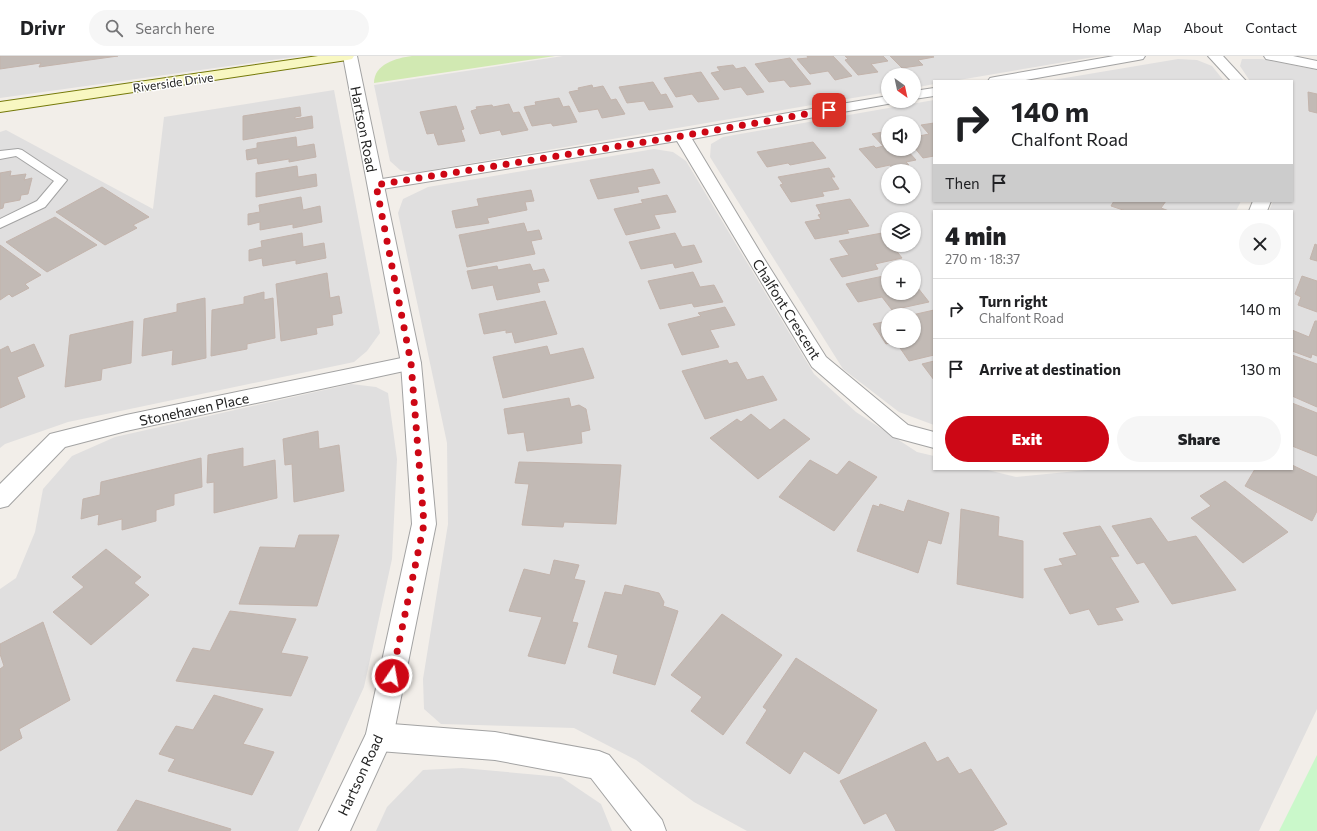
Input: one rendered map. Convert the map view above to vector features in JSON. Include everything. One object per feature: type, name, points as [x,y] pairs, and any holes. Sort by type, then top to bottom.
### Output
[{"type":"main road","name":"Riverside Drive","points":[[0,107],[348,56]]},
{"type":"street","name":"Hartson Road","points":[[334,831],[379,737],[424,524],[411,363],[376,185],[348,56]]},
{"type":"street","points":[[1001,80],[1138,56]]},
{"type":"street","points":[[1215,56],[1238,80]]},
{"type":"street","points":[[1271,56],[1317,65]]},
{"type":"street","points":[[921,94],[933,92]]},
{"type":"street","points":[[376,185],[682,136],[881,101]]},
{"type":"street","name":"Chalfont Crescent","points":[[682,136],[819,362],[900,431],[933,440]]},
{"type":"street","name":"Stonehaven Place","points":[[0,498],[58,440],[126,423],[411,363]]},
{"type":"street","points":[[379,737],[495,746],[599,765],[651,831]]},
{"type":"lane","points":[[0,155],[18,152],[61,180],[41,204],[0,224]]},
{"type":"shaded area","points":[[0,56],[301,56],[0,98]]},
{"type":"shaded area","points":[[563,56],[1100,56],[959,80],[933,80],[933,84],[921,87],[921,68],[881,68],[881,93],[413,173],[400,170],[390,161],[374,85]]},
{"type":"shaded area","points":[[1178,59],[1197,60],[1212,66],[1223,80],[1053,80]]},
{"type":"shaded area","points":[[1242,59],[1262,59],[1317,70],[1317,709],[1259,831],[747,831],[694,802],[636,760],[574,728],[441,724],[424,709],[423,679],[448,524],[447,443],[398,213],[403,199],[428,187],[654,149],[673,152],[686,161],[814,374],[856,412],[917,452],[933,456],[933,470],[988,470],[1016,477],[1087,470],[1293,470],[1293,210],[1269,210],[1273,202],[1293,202],[1293,80],[1249,80],[1240,66]]},
{"type":"shaded area","points":[[334,90],[380,333],[367,351],[354,362],[68,422],[5,444],[0,448],[0,132],[6,130],[153,209],[164,117]]},
{"type":"shaded area","points":[[933,100],[933,202],[1240,202],[1236,210],[933,210],[933,425],[899,412],[843,369],[710,157],[711,144],[723,137],[888,108],[921,108],[921,102]]},
{"type":"shaded area","points":[[351,384],[376,387],[388,393],[397,459],[392,559],[364,687],[298,831],[0,831],[0,589],[16,578],[35,532],[43,489],[72,456],[115,437]]},
{"type":"shaded area","points":[[462,768],[561,777],[601,804],[612,831],[376,831],[387,807],[423,770]]},
{"type":"green space","points":[[412,56],[555,56],[374,83],[375,76],[378,71],[387,63],[399,58]]},
{"type":"green space","points":[[1317,755],[1317,831],[1279,831]]},
{"type":"building","points":[[0,56],[118,56],[39,67],[41,63],[0,69]]},
{"type":"building","points":[[807,56],[833,56],[852,76],[835,80],[828,71],[810,74],[797,59],[808,58]]},
{"type":"building","points":[[845,56],[883,56],[888,61],[871,64],[878,72],[858,75],[845,60],[848,59]]},
{"type":"building","points":[[890,56],[934,57],[918,60],[923,65],[902,68]]},
{"type":"building","points":[[790,58],[811,84],[790,87],[784,80],[769,82],[755,64]]},
{"type":"building","points":[[733,65],[736,69],[745,67],[764,92],[747,95],[741,87],[724,90],[711,73],[720,71],[717,67]]},
{"type":"building","points":[[701,72],[719,99],[698,102],[692,94],[676,97],[664,78]]},
{"type":"building","points":[[653,82],[661,95],[666,94],[673,107],[649,110],[644,101],[627,103],[619,87]]},
{"type":"building","points":[[592,85],[593,88],[603,86],[611,100],[616,99],[625,114],[602,118],[598,109],[579,112],[569,92],[579,90],[578,88]]},
{"type":"building","points":[[1308,92],[1317,94],[1317,113],[1309,111]]},
{"type":"building","points":[[559,98],[563,107],[569,106],[577,122],[553,126],[551,123],[532,126],[524,107],[536,105],[535,102]]},
{"type":"building","points":[[509,104],[513,113],[519,112],[528,130],[502,135],[500,130],[480,134],[471,111],[477,109],[476,107],[492,105],[493,107]]},
{"type":"building","points":[[456,106],[464,129],[461,130],[465,141],[438,145],[434,133],[427,134],[420,112]]},
{"type":"building","points":[[300,107],[301,116],[295,117],[295,119],[312,116],[313,128],[243,140],[243,116]]},
{"type":"building","points":[[933,123],[933,156],[923,158],[921,156],[921,136],[929,134],[921,125]]},
{"type":"building","points":[[881,132],[881,144],[872,134]]},
{"type":"building","points":[[296,137],[297,147],[314,144],[316,157],[289,162],[289,159],[258,164],[257,158],[247,160],[246,150],[257,148],[257,143]]},
{"type":"building","points":[[813,142],[826,158],[790,165],[788,163],[767,167],[757,152]]},
{"type":"building","points":[[874,146],[876,148],[881,147],[881,156],[912,156],[916,160],[906,162],[908,164],[881,164],[881,167],[876,168],[859,149]]},
{"type":"building","points":[[297,166],[298,177],[316,174],[317,186],[256,197],[256,173]]},
{"type":"building","points":[[829,168],[835,177],[831,177],[839,189],[822,192],[824,196],[791,202],[780,185],[783,184],[778,177]]},
{"type":"building","points":[[653,169],[660,183],[637,187],[639,192],[598,199],[590,180]]},
{"type":"building","points":[[11,171],[10,176],[26,174],[24,180],[32,178],[28,194],[21,195],[20,200],[4,203],[3,208],[0,209],[0,173]]},
{"type":"building","points":[[102,187],[149,217],[133,225],[137,228],[105,245],[56,212]]},
{"type":"building","points":[[531,190],[534,201],[525,202],[527,210],[487,218],[489,223],[456,228],[452,211],[479,206],[477,199]]},
{"type":"building","points":[[667,195],[676,212],[654,215],[660,228],[626,235],[614,209],[643,203],[641,200]]},
{"type":"building","points":[[301,197],[303,210],[320,206],[322,222],[293,228],[293,224],[260,230],[260,222],[248,225],[248,214],[260,212],[259,205]]},
{"type":"building","points":[[850,199],[869,226],[847,230],[849,233],[815,239],[805,222],[821,219],[818,215],[821,214],[816,205]]},
{"type":"building","points":[[1113,202],[1165,202],[1161,208],[1166,210],[1123,210],[1111,206]]},
{"type":"building","points":[[55,217],[97,245],[47,272],[6,242]]},
{"type":"building","points":[[524,223],[527,232],[539,230],[542,239],[531,241],[535,254],[467,267],[459,235]]},
{"type":"building","points":[[302,233],[303,247],[324,243],[326,258],[296,264],[296,260],[263,266],[262,258],[249,261],[249,250],[262,247],[261,241]]},
{"type":"building","points":[[675,233],[682,247],[694,245],[702,262],[675,268],[673,263],[641,269],[629,242]]},
{"type":"building","points":[[881,233],[881,252],[897,252],[902,258],[881,260],[881,263],[875,264],[878,269],[842,277],[830,259],[849,255],[839,241]]},
{"type":"building","points":[[1315,244],[1317,245],[1317,261],[1310,259]]},
{"type":"building","points":[[0,245],[41,275],[25,284],[29,288],[12,297],[9,294],[0,300]]},
{"type":"building","points":[[530,264],[533,271],[544,269],[549,281],[537,283],[540,292],[497,300],[493,285],[472,289],[467,271],[497,266],[498,270]]},
{"type":"building","points":[[693,272],[700,287],[714,285],[723,302],[694,307],[692,303],[660,309],[648,281]]},
{"type":"building","points":[[327,273],[330,298],[339,296],[342,313],[332,315],[333,325],[316,328],[317,334],[281,341],[276,284]]},
{"type":"building","points":[[881,276],[881,297],[858,302],[846,284]]},
{"type":"building","points":[[1302,276],[1317,281],[1317,312],[1298,305],[1301,297],[1295,294]]},
{"type":"building","points":[[264,292],[264,300],[273,298],[275,338],[247,344],[247,349],[211,356],[212,310],[244,304],[244,297]]},
{"type":"building","points":[[921,292],[929,302],[901,308],[890,308],[884,300],[921,300]]},
{"type":"building","points":[[205,298],[206,358],[172,365],[173,350],[142,356],[144,319],[177,312],[177,304]]},
{"type":"building","points":[[545,301],[557,334],[515,343],[512,332],[506,333],[506,330],[484,334],[479,314]]},
{"type":"building","points":[[725,307],[735,325],[710,330],[719,347],[682,355],[668,324],[701,316],[698,313]]},
{"type":"building","points":[[933,310],[933,355],[909,361],[900,348],[921,348],[921,313]]},
{"type":"building","points":[[133,321],[131,363],[102,369],[101,380],[65,387],[70,335]]},
{"type":"building","points":[[1315,321],[1317,321],[1317,356],[1312,354],[1311,358],[1293,351],[1293,330],[1309,337]]},
{"type":"building","points":[[881,322],[881,336],[873,324]]},
{"type":"building","points":[[34,344],[44,366],[17,377],[25,397],[0,408],[0,350],[8,346],[11,353]]},
{"type":"building","points":[[547,346],[550,355],[583,348],[594,378],[503,398],[493,357]]},
{"type":"building","points":[[1293,355],[1317,364],[1317,407],[1293,396]]},
{"type":"building","points":[[727,360],[729,364],[737,362],[747,380],[763,376],[777,400],[705,419],[682,371]]},
{"type":"building","points":[[933,361],[933,379],[922,364]]},
{"type":"building","points":[[569,398],[571,407],[579,405],[586,409],[590,430],[581,432],[582,443],[527,451],[524,432],[508,434],[504,409]]},
{"type":"building","points":[[1293,403],[1317,413],[1317,456],[1293,446]]},
{"type":"building","points":[[751,414],[770,430],[784,419],[810,439],[758,479],[710,438],[737,419],[741,422]]},
{"type":"building","points":[[318,431],[319,449],[339,445],[344,491],[294,502],[292,464],[285,465],[283,439]]},
{"type":"building","points":[[243,448],[243,467],[275,460],[277,498],[214,513],[214,482],[207,483],[208,455]]},
{"type":"building","points":[[201,458],[202,487],[174,494],[174,505],[156,510],[156,521],[122,530],[122,519],[98,525],[99,514],[81,519],[83,499],[100,495],[101,482]]},
{"type":"building","points":[[810,460],[837,475],[849,461],[877,477],[834,531],[779,497]]},
{"type":"building","points":[[519,462],[621,465],[616,524],[564,522],[563,527],[522,525],[529,484],[515,483]]},
{"type":"building","points":[[1293,465],[1317,477],[1317,511],[1312,521],[1245,486],[1254,470],[1293,470]]},
{"type":"building","points":[[1225,481],[1288,532],[1243,563],[1191,518],[1211,506],[1200,496]]},
{"type":"building","points":[[908,500],[949,513],[941,544],[928,540],[918,573],[857,551],[873,505],[879,507],[880,504],[904,512]]},
{"type":"building","points":[[961,509],[999,517],[998,536],[1023,541],[1023,598],[957,584]]},
{"type":"building","points":[[1151,518],[1168,542],[1196,536],[1236,590],[1172,604],[1144,562],[1137,564],[1112,526]]},
{"type":"building","points":[[1100,526],[1119,556],[1110,557],[1139,602],[1115,608],[1123,620],[1098,625],[1089,609],[1070,614],[1044,569],[1063,565],[1059,559],[1077,555],[1063,533]]},
{"type":"building","points":[[299,535],[339,535],[317,606],[239,604],[260,547],[295,548]]},
{"type":"building","points":[[106,549],[141,577],[134,583],[149,595],[91,645],[53,612],[84,587],[72,577]]},
{"type":"building","points":[[554,560],[579,565],[574,579],[585,581],[572,622],[578,623],[565,664],[528,656],[542,617],[509,611],[524,569],[550,575]]},
{"type":"building","points":[[625,585],[659,593],[664,602],[663,606],[678,611],[655,685],[613,673],[618,655],[588,647],[605,592],[622,595]]},
{"type":"building","points":[[230,611],[296,619],[281,653],[308,657],[291,696],[176,681],[193,648],[210,651]]},
{"type":"building","points":[[722,614],[782,655],[723,735],[691,711],[702,697],[671,675]]},
{"type":"building","points":[[43,622],[70,700],[19,729],[22,738],[0,751],[0,669],[4,666],[0,654],[0,644]]},
{"type":"building","points":[[796,658],[877,710],[839,774],[804,751],[790,774],[746,743],[767,710],[763,707]]},
{"type":"building","points":[[214,695],[263,709],[243,744],[274,752],[252,795],[168,771],[175,759],[159,754],[176,726],[193,730]]},
{"type":"building","points":[[925,742],[937,762],[948,757],[959,774],[971,769],[1007,824],[992,831],[896,831],[886,813],[864,824],[840,781]]},
{"type":"building","points":[[136,800],[231,829],[230,831],[117,831]]},
{"type":"route","points":[[392,676],[424,524],[411,363],[376,185],[682,136],[829,110]]}]
